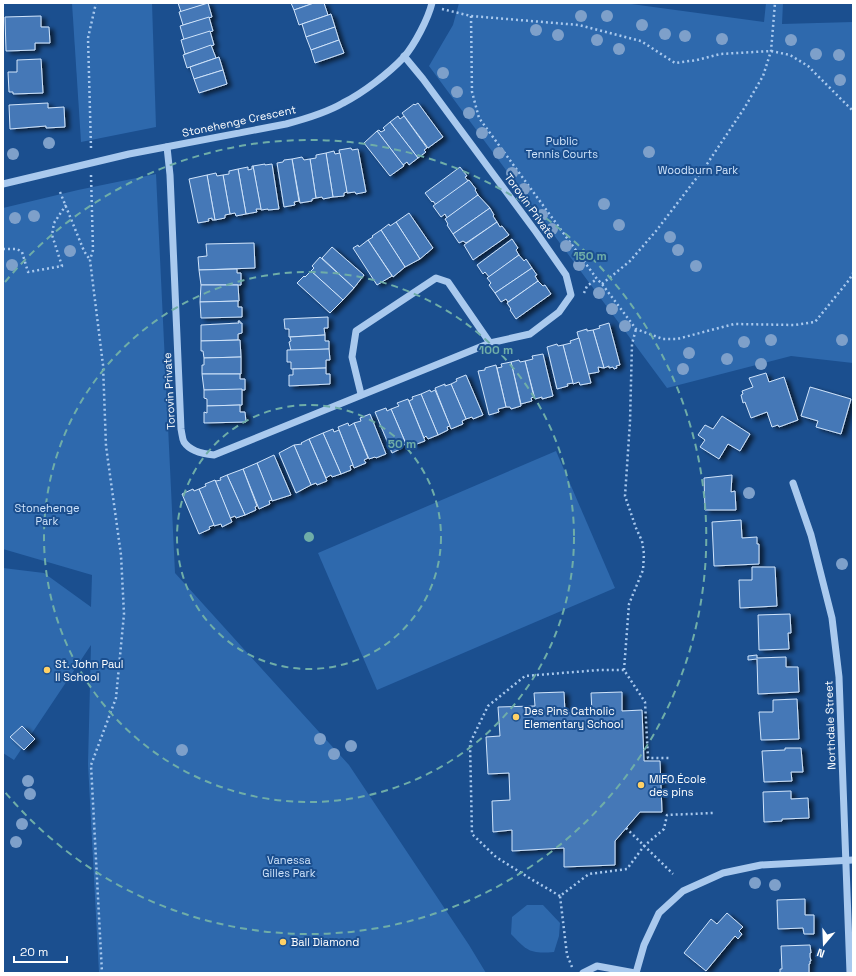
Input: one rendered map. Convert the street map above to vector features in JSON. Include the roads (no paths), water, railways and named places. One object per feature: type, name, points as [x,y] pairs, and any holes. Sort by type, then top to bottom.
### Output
[{"type":"street","name":"Stonehenge Crescent","points":[[3,184],[99,161],[286,124],[343,103],[376,81],[404,56],[426,22],[432,4]]},
{"type":"street","name":"Torovin Private","points":[[168,147],[181,429],[184,442],[193,450],[203,454],[214,455],[361,394],[490,343],[530,334],[559,312],[571,295],[566,275],[513,200],[423,79],[404,56]]},
{"type":"street","points":[[361,394],[352,357],[356,331],[436,278],[448,282],[490,343]]},
{"type":"street","name":"Northdale Street","points":[[793,483],[811,535],[832,618],[839,677],[849,860],[850,973]]},
{"type":"street","points":[[583,973],[597,966],[635,973],[644,944],[659,913],[683,891],[723,873],[760,865],[849,860]]},
{"type":"place","name":"St. John Paul II School","points":[[47,670]]},
{"type":"place","name":"Des Pins Catholic Elementary School","points":[[516,717]]},
{"type":"place","name":"MIFO École des pins","points":[[641,785]]},
{"type":"place","name":"Ball Diamond","points":[[283,942]]},
{"type":"park label","name":"Public Tennis Courts","points":[[562,147]]},
{"type":"park label","name":"Woodburn Park","points":[[698,170]]},
{"type":"park label","name":"Stonehenge Park","points":[[47,514]]},
{"type":"park label","name":"Vanessa Gilles Park","points":[[289,866]]}]
